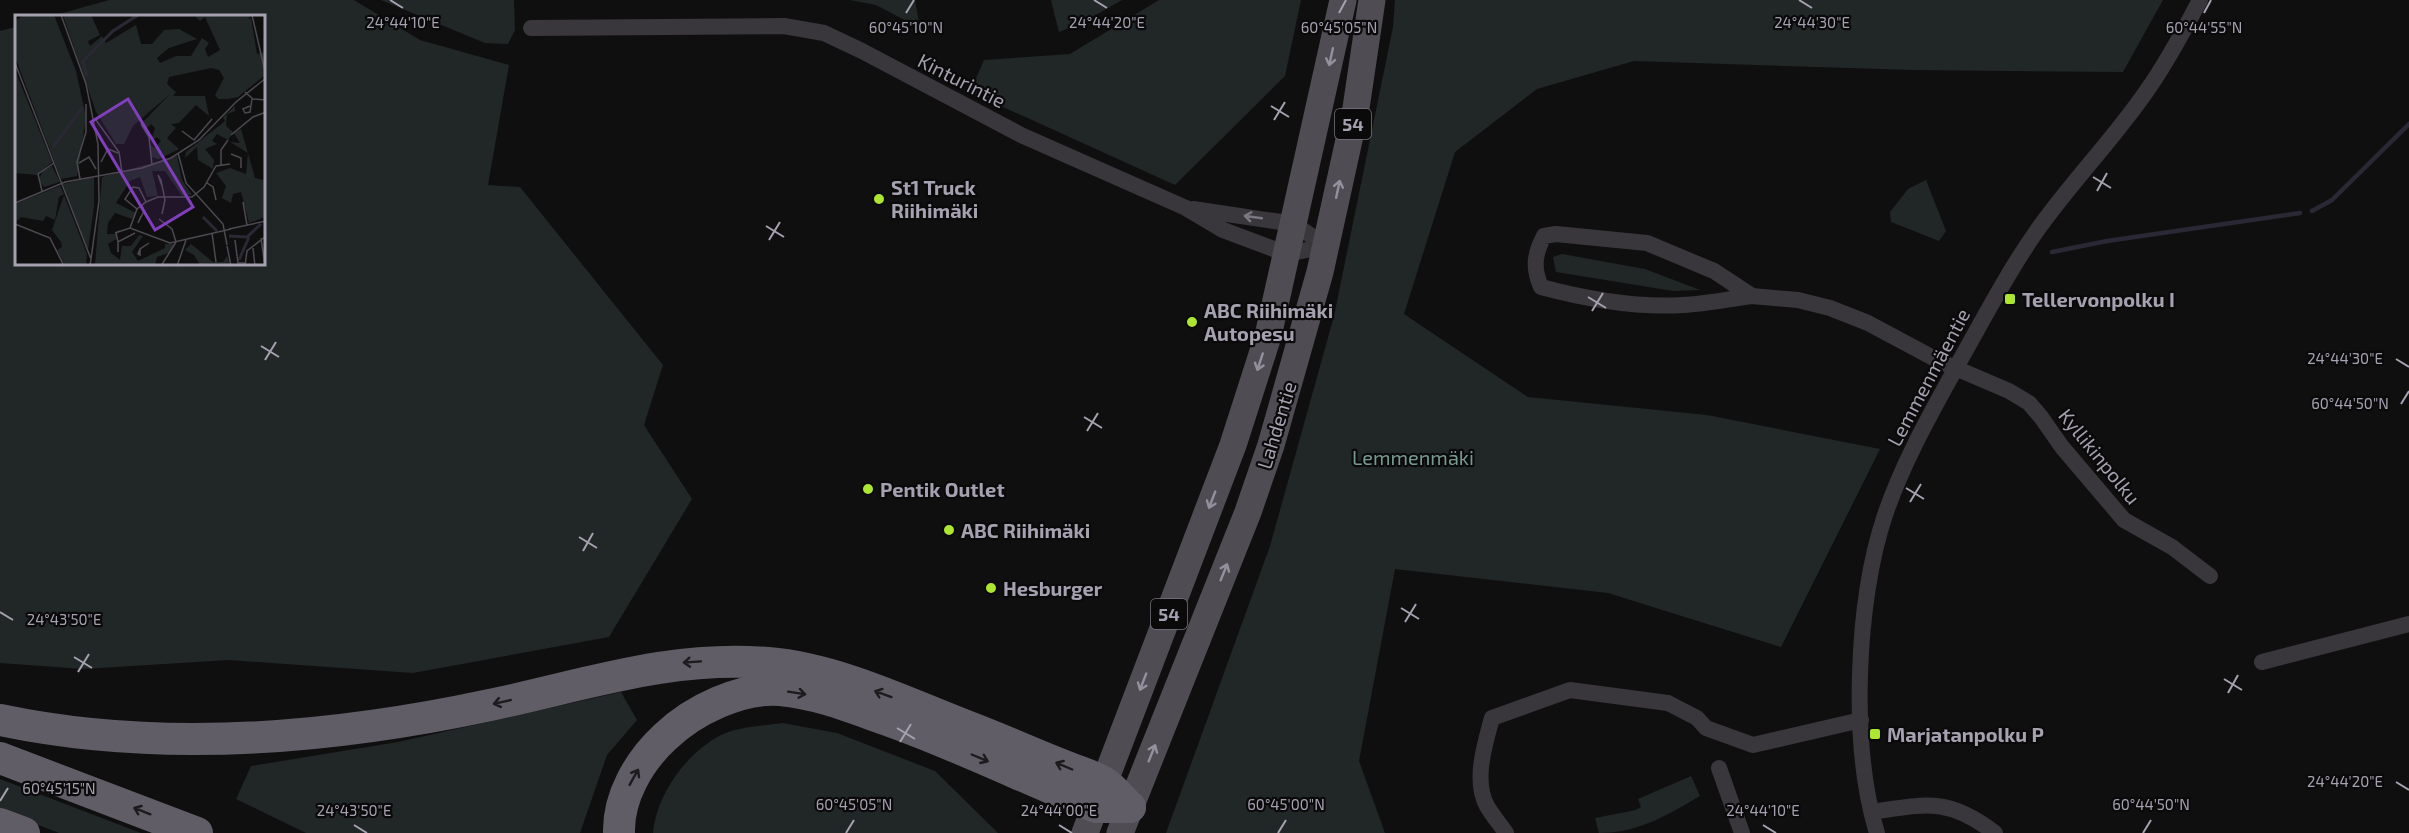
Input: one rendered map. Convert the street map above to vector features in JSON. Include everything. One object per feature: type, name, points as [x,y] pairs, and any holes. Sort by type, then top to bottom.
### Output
[{"type":"highway","points":[[0,720],[76,733],[121,736],[211,739],[320,733],[489,705],[654,666],[729,661],[769,663],[825,674],[886,695],[1095,808]]},
{"type":"highway","points":[[619,833],[624,799],[632,780],[657,744],[677,726],[720,703],[762,691],[780,690],[825,698],[902,725],[1125,820]]},
{"type":"highway","points":[[0,758],[197,833]]},
{"type":"highway","points":[[0,824],[24,833]]},
{"type":"main road","name":"Lahdentie","points":[[1095,808],[1233,445],[1268,336],[1343,0]]},
{"type":"main road","name":"Lahdentie","points":[[1125,820],[1248,512],[1271,445],[1326,246],[1356,108],[1372,0]]},
{"type":"street","name":"Lemmenmäentie","points":[[1877,833],[1866,781],[1861,720],[1864,622],[1872,560],[1885,515],[1904,468],[1956,369],[2034,234],[2149,88],[2200,0]]},
{"type":"street","name":"Kinturintie","points":[[531,28],[784,26],[824,33],[1070,158],[1186,208],[1223,230],[1287,254]]},
{"type":"street","name":"Kinturintie","points":[[1186,208],[1294,224],[1326,246]]},
{"type":"street","name":"Kyllikinpolku","points":[[1752,296],[1714,271],[1647,243],[1556,234],[1544,236],[1537,249],[1534,270],[1541,287],[1572,295],[1653,306],[1684,305],[1752,296],[1798,300],[1830,308],[1868,323],[1956,369],[1988,381],[2028,403],[2061,447],[2124,520],[2172,547],[2210,576]]},
{"type":"street","points":[[1287,254],[1326,246]]},
{"type":"street","points":[[2262,662],[2409,624]]},
{"type":"street","points":[[1506,833],[1485,804],[1481,778],[1481,760],[1492,718],[1548,696],[1570,690],[1668,703],[1697,718],[1706,728],[1753,746],[1861,720]]},
{"type":"street","points":[[1719,768],[1742,833]]},
{"type":"street","points":[[1872,812],[1931,803],[1980,821],[1995,833]]},
{"type":"green space","points":[[109,0],[354,0],[420,40],[509,65],[488,185],[520,187],[663,365],[644,425],[692,499],[609,637],[413,673],[229,660],[83,669],[0,663],[0,31],[15,27],[15,266],[266,266],[266,15],[56,15]]},
{"type":"green space","points":[[381,0],[514,0],[515,30],[508,44],[485,43]]},
{"type":"green space","points":[[850,0],[915,0],[920,28],[876,5]]},
{"type":"green space","points":[[1051,0],[1122,0],[1082,23],[1059,32]]},
{"type":"green space","points":[[1159,0],[1301,0],[1285,76],[1175,185],[970,92],[984,60],[1070,54]]},
{"type":"green space","name":"Lemmenmäki","points":[[1395,0],[2163,0],[2123,72],[1912,70],[1634,61],[1537,89],[1455,152],[1404,314],[1528,397],[1707,415],[1880,449],[1781,647],[1608,593],[1395,569],[1359,761],[1385,833],[1166,833],[1270,546],[1334,316],[1393,27]]},
{"type":"green space","points":[[1926,180],[1946,231],[1939,241],[1891,222],[1890,212],[1908,189]]},
{"type":"green space","points":[[1562,254],[1645,269],[1700,290],[1673,291],[1556,272],[1553,257]]},
{"type":"green space","points":[[621,692],[637,720],[607,755],[580,833],[306,833],[236,799],[251,766],[398,742]]},
{"type":"green space","points":[[783,723],[837,733],[935,771],[998,833],[653,833],[660,804],[667,790],[684,765],[695,754],[719,736],[734,730]]},
{"type":"green space","points":[[1691,776],[1700,796],[1652,822],[1627,830],[1599,833],[1595,818],[1636,810],[1641,807],[1638,799]]},
{"type":"green space","points":[[0,779],[141,833],[59,833],[0,810]]},
{"type":"waterway","points":[[2312,211],[2332,200],[2409,124]]},
{"type":"waterway","points":[[2052,252],[2107,241],[2300,213]]},
{"type":"place","name":"St1 Truck Riihimäki","points":[[879,199]]},
{"type":"place","name":"Tellervonpolku I","points":[[2010,299]]},
{"type":"place","name":"ABC Riihimäki Autopesu","points":[[1192,322]]},
{"type":"place","name":"Pentik Outlet","points":[[868,489]]},
{"type":"place","name":"ABC Riihimäki","points":[[949,530]]},
{"type":"place","name":"Hesburger","points":[[991,588]]},
{"type":"place","name":"Marjatanpolku P","points":[[1875,734]]}]
